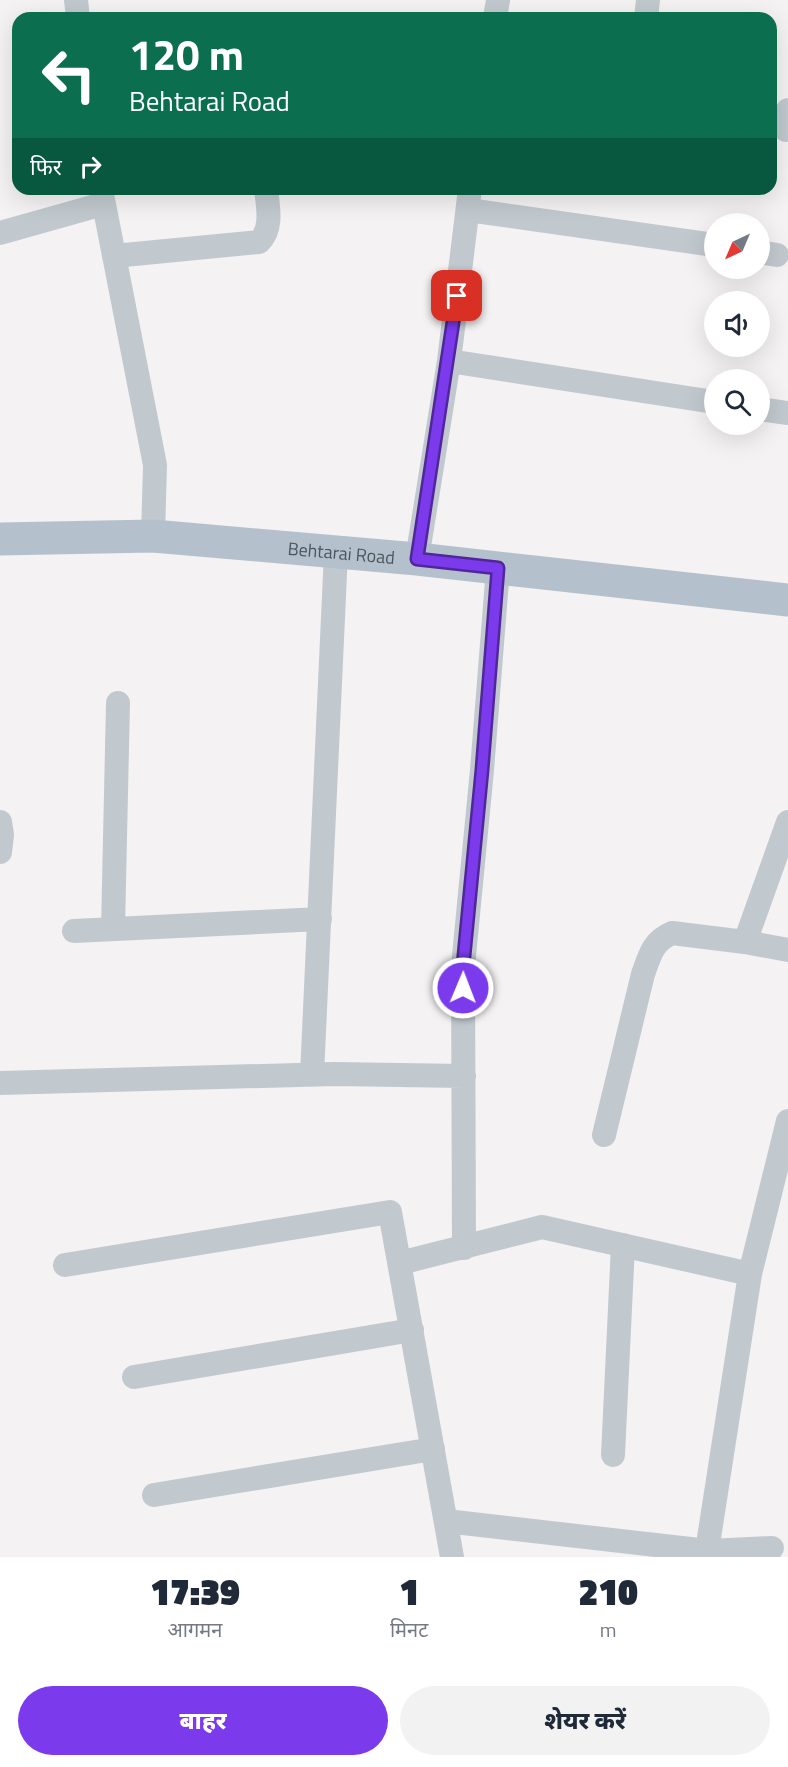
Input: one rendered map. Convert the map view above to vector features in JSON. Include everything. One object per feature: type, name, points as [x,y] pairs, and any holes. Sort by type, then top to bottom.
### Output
[{"type":"main road","name":"Behtarai Road","points":[[0,539],[153,536],[417,559],[788,600]]},
{"type":"street","points":[[114,256],[259,242],[268,228],[266,195]]},
{"type":"street","points":[[0,233],[102,196],[155,465],[153,536]]},
{"type":"street","points":[[417,559],[448,361],[469,200],[704,244]]},
{"type":"street","points":[[448,361],[704,400]]},
{"type":"street","points":[[770,411],[788,413]]},
{"type":"street","points":[[312,1075],[336,552]]},
{"type":"street","points":[[464,1248],[463,966],[498,568]]},
{"type":"street","points":[[113,929],[118,703]]},
{"type":"street","points":[[0,822],[2,835],[0,852]]},
{"type":"street","points":[[745,942],[788,822]]},
{"type":"street","points":[[74,931],[320,919]]},
{"type":"street","points":[[604,1135],[643,974],[656,943],[662,937],[672,933],[788,950]]},
{"type":"street","points":[[0,1083],[312,1075],[464,1076]]},
{"type":"street","points":[[707,1554],[750,1274],[788,1120]]},
{"type":"street","points":[[65,1265],[390,1212],[452,1557]]},
{"type":"street","points":[[400,1263],[542,1227],[750,1274]]},
{"type":"street","points":[[613,1455],[623,1245]]},
{"type":"street","points":[[134,1377],[412,1330]]},
{"type":"street","points":[[154,1496],[433,1449]]},
{"type":"street","points":[[446,1521],[707,1554],[772,1548]]},
{"type":"route","points":[[457,296],[417,559],[498,568],[463,966],[463,988]]}]
